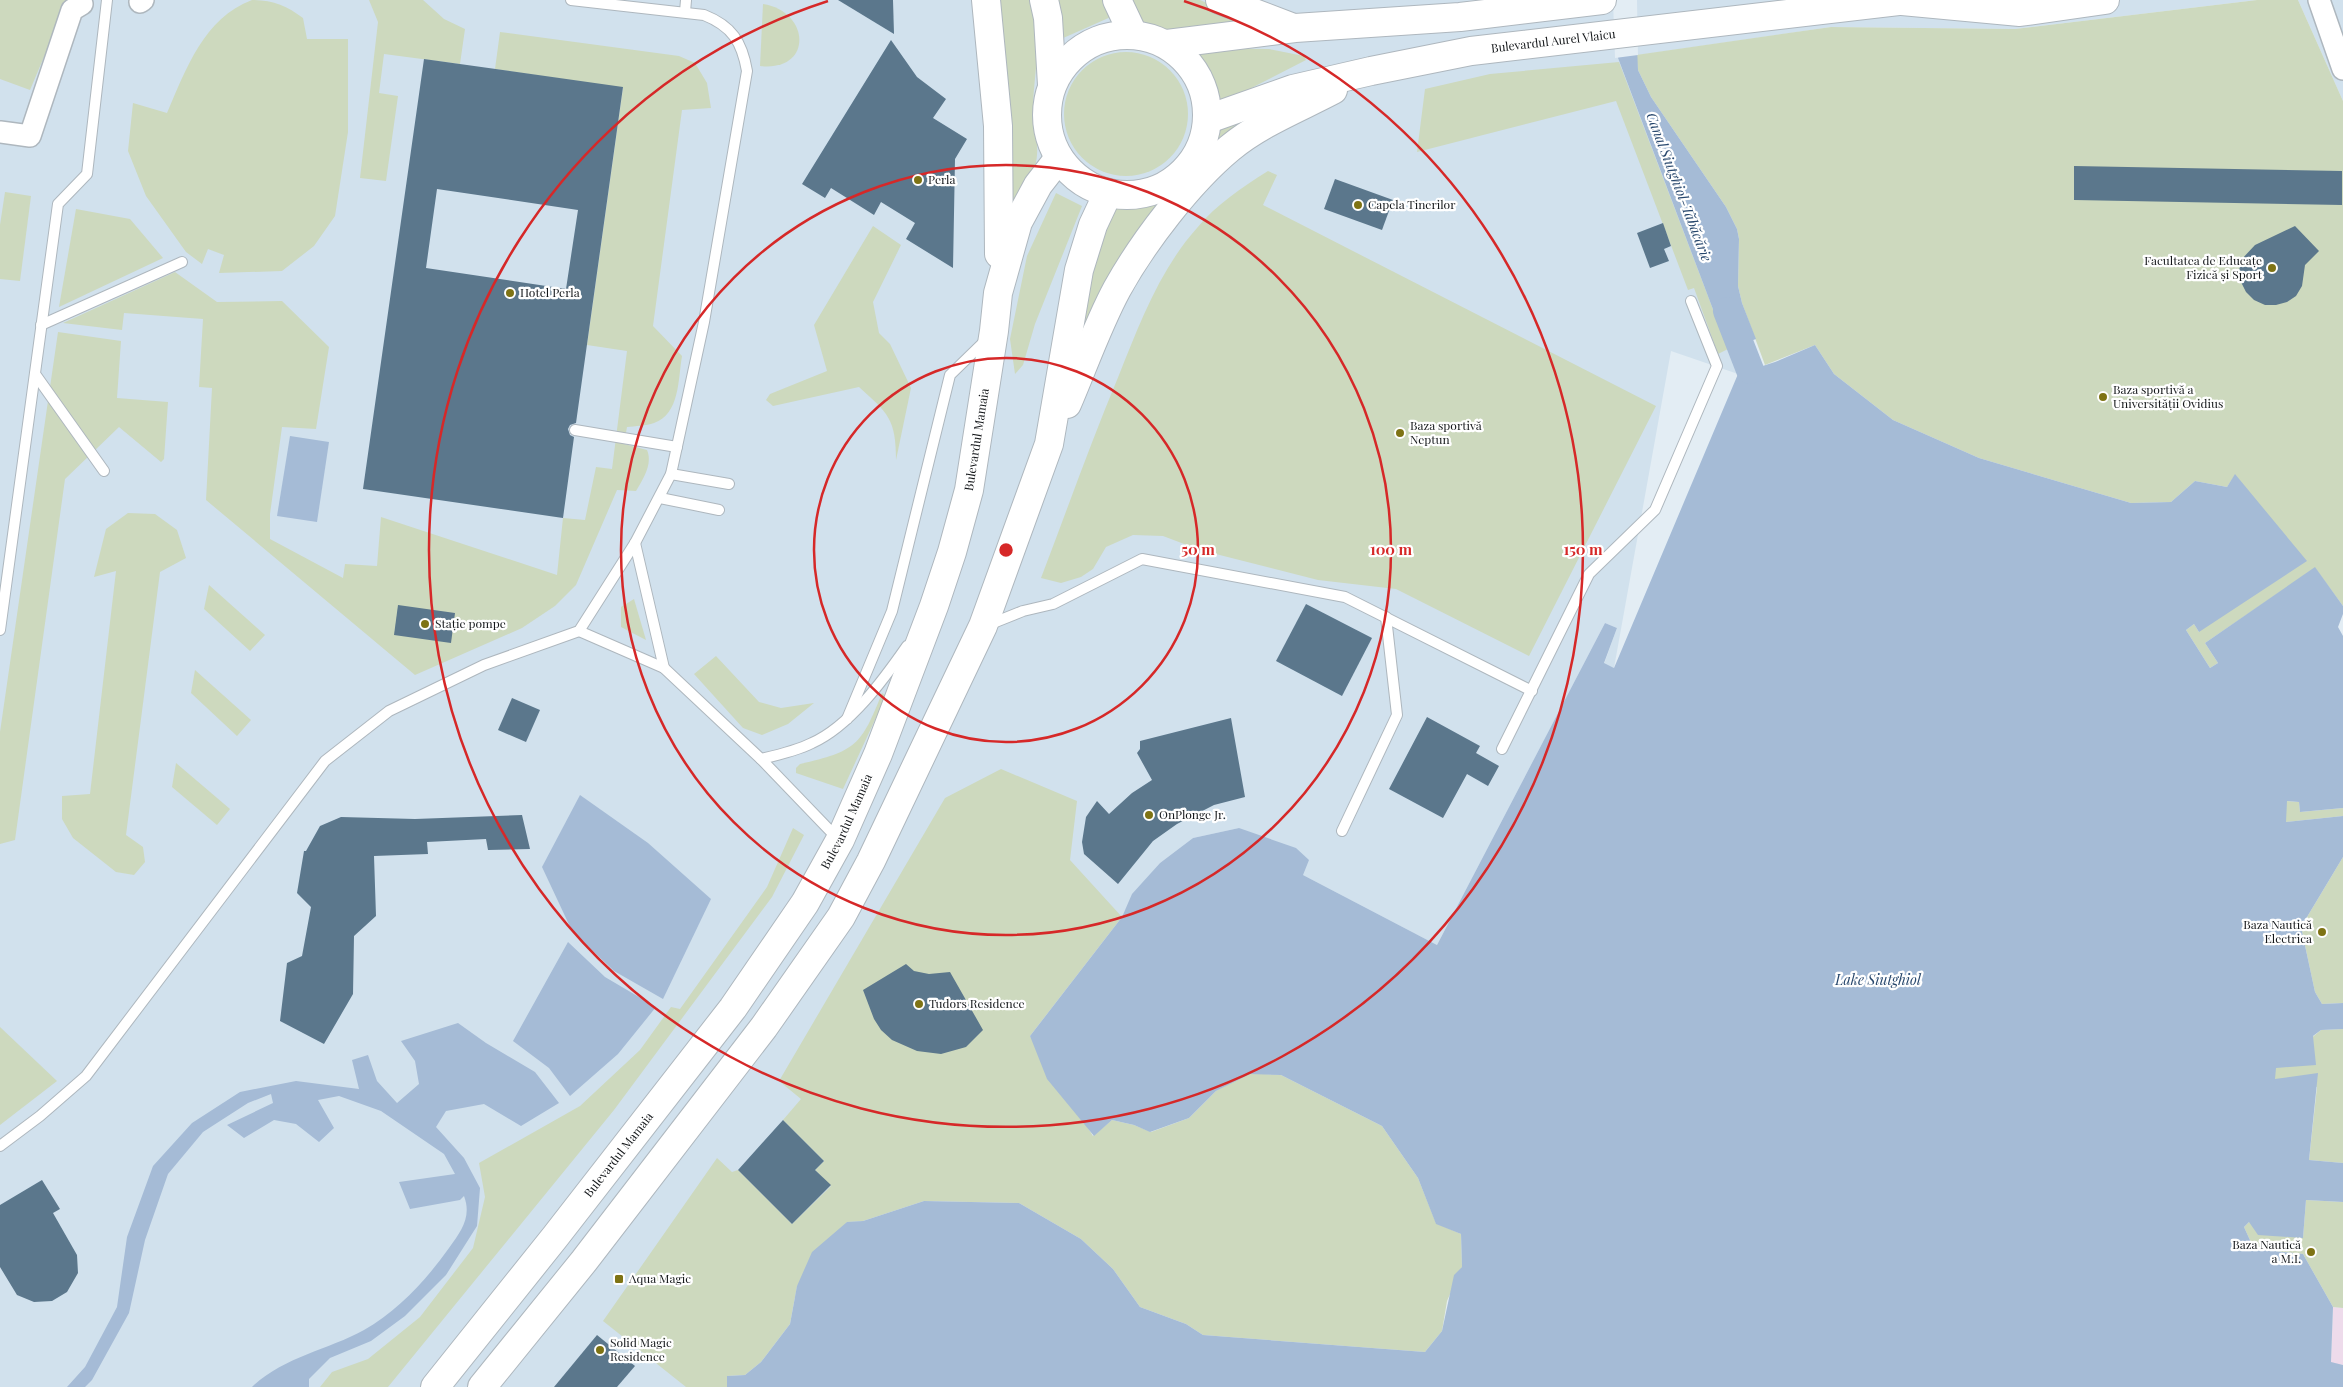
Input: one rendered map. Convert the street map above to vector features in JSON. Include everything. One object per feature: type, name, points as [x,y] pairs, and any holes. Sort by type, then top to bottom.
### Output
[{"type":"main road","points":[[986,0],[998,126],[1000,198],[998,293]]},
{"type":"main road","points":[[1044,0],[1048,18],[1052,85]]},
{"type":"main road","points":[[1116,0],[1133,34]]},
{"type":"main road","points":[[1220,0],[1294,28]]},
{"type":"main road","points":[[1167,44],[1294,28],[1460,16],[1602,0]]},
{"type":"main road","name":"Bulevardul Aurel Vlaicu","points":[[1208,119],[1293,89],[1370,71],[1471,51],[1905,1],[2020,12],[2105,0]]},
{"type":"main road","points":[[1133,34],[1151,37],[1167,44],[1192,66],[1201,82],[1206,100],[1208,119],[1204,139],[1196,157],[1183,173],[1167,185],[1148,193],[1128,195],[1108,193],[1089,186],[1077,178],[1059,158],[1051,141],[1046,122],[1047,103],[1052,85],[1061,67],[1081,48],[1093,41],[1113,35],[1133,34]]},
{"type":"main road","points":[[482,1387],[584,1261],[764,1027],[841,917],[871,860],[983,626],[1049,444],[1117,289],[1156,230],[1185,195],[1230,148],[1256,130],[1370,71]]},
{"type":"main road","name":"Bulevardul Mamaia","points":[[435,1387],[561,1230],[733,1008],[805,903],[840,840],[878,754],[934,606],[952,552],[969,490],[994,331],[998,293],[1018,222],[1038,185],[1059,158]]},
{"type":"main road","points":[[1049,444],[1079,270],[1093,225],[1108,193]]},
{"type":"street","points":[[2319,0],[2343,68]]},
{"type":"street","points":[[0,132],[30,136],[72,10],[82,4]]},
{"type":"lane","points":[[0,630],[58,204],[87,174],[107,0]]},
{"type":"lane","points":[[0,1146],[40,1116],[86,1076],[325,760],[389,711],[484,665],[579,631],[635,543],[660,498],[671,474],[704,322],[747,71],[744,54],[736,37],[721,21],[704,15],[571,0]]},
{"type":"lane","points":[[685,12],[686,0]]},
{"type":"lane","points":[[41,324],[182,262]]},
{"type":"lane","points":[[1502,749],[1589,574],[1655,510],[1717,366],[1691,301]]},
{"type":"lane","points":[[847,719],[892,611],[950,375],[994,331]]},
{"type":"lane","points":[[35,374],[104,471]]},
{"type":"lane","points":[[575,430],[677,447]]},
{"type":"lane","points":[[671,474],[729,484]]},
{"type":"lane","points":[[660,498],[719,510]]},
{"type":"lane","points":[[635,543],[664,668]]},
{"type":"lane","points":[[983,626],[1023,611],[1052,604],[1142,559],[1345,597],[1532,691]]},
{"type":"lane","points":[[761,759],[787,753],[812,743],[827,735],[847,719],[892,668],[934,606]]},
{"type":"lane","points":[[1342,831],[1397,715],[1386,617]]},
{"type":"lane","points":[[579,631],[664,668],[761,759],[840,840]]},
{"type":"shaded area","points":[[0,0],[2257,0],[2015,29],[1831,27],[1618,58],[1738,374],[1671,351],[1614,668],[1604,664],[1617,628],[1605,623],[1437,945],[1303,875],[1239,828],[1193,838],[1160,863],[1133,894],[1122,917],[727,1376],[727,1387],[0,1387]]},
{"type":"shaded area","points":[[2298,0],[2343,0],[2343,101]]},
{"type":"shaded area","points":[[2333,1307],[2343,1308],[2343,1365],[2331,1363]]},
{"type":"green space","points":[[0,0],[68,0],[30,90],[0,79]]},
{"type":"green space","points":[[252,0],[260,0],[285,7],[303,18],[307,39],[348,39],[348,132],[335,216],[314,246],[282,271],[219,273],[224,255],[208,249],[202,264],[186,252],[146,196],[128,151],[133,103],[167,113],[190,63],[209,32],[235,8]]},
{"type":"green space","points":[[369,0],[423,0],[444,19],[465,29],[460,64],[384,54],[379,93],[398,96],[386,181],[360,178],[378,22]]},
{"type":"green space","points":[[1000,0],[1030,0],[1037,26],[1033,114],[1037,158],[1029,179],[1007,217],[1013,141]]},
{"type":"green space","points":[[1054,0],[1106,0],[1113,16],[1061,39]]},
{"type":"green space","points":[[1128,0],[1200,0],[1254,24],[1177,37],[1165,30],[1141,24]]},
{"type":"green space","points":[[2257,0],[2298,0],[2343,101],[2343,606],[2315,568],[2205,643],[2218,663],[2210,668],[2186,630],[2194,624],[2199,632],[2235,475],[2227,487],[2195,481],[2171,502],[2131,503],[1979,458],[1893,420],[1834,374],[1815,345],[1765,365],[1742,303],[1738,286],[1739,239],[1737,229],[1726,207],[1651,97],[1638,70],[1636,55],[1831,27],[2015,29]]},
{"type":"green space","points":[[763,4],[779,9],[790,17],[797,28],[799,40],[797,51],[790,60],[778,65],[760,66]]},
{"type":"green space","points":[[500,32],[679,56],[695,63],[707,83],[711,108],[682,110],[653,326],[682,356],[680,375],[673,404],[663,418],[651,424],[627,427],[624,444],[647,450],[649,455],[648,466],[642,482],[636,491],[617,490],[576,585],[555,606],[522,628],[415,675],[206,500],[212,388],[199,387],[203,319],[124,313],[122,330],[63,323],[175,272],[217,302],[282,301],[329,347],[316,429],[282,427],[270,514],[270,539],[343,578],[345,564],[377,566],[381,517],[557,575],[563,518],[585,520],[596,467],[612,469],[627,351],[587,345],[623,88],[495,69]]},
{"type":"green space","points":[[1185,48],[1269,49],[1304,56],[1306,60],[1220,104],[1206,73]]},
{"type":"green space","points":[[1126,52],[1150,56],[1170,70],[1184,90],[1188,114],[1184,138],[1170,158],[1150,172],[1126,176],[1102,172],[1082,158],[1068,138],[1064,114],[1068,90],[1082,70],[1102,56]]},
{"type":"green space","points":[[1619,62],[1728,349],[1718,354],[1694,288],[1688,290],[1616,101],[1417,152],[1425,89],[1490,74]]},
{"type":"green space","points":[[1255,110],[1214,156],[1065,391],[1087,285],[1113,206],[1159,198],[1188,176],[1219,126]]},
{"type":"green space","name":"Baza sportivă Neptun","points":[[1268,171],[1277,175],[1263,205],[1656,406],[1529,656],[1396,589],[1318,580],[1200,550],[1163,536],[1133,535],[1106,547],[1093,569],[1081,577],[1061,583],[1041,578],[1109,400],[1143,317],[1161,279],[1184,244],[1205,219],[1230,197]]},
{"type":"green space","points":[[5,192],[31,196],[20,281],[0,279],[0,225]]},
{"type":"green space","points":[[1056,193],[1082,206],[1035,324],[1023,365],[1015,374],[1010,339],[1027,256]]},
{"type":"green space","points":[[76,209],[130,219],[163,258],[59,307]]},
{"type":"green space","points":[[873,226],[901,245],[873,302],[879,333],[890,344],[911,388],[896,460],[894,435],[888,418],[877,404],[859,387],[773,406],[766,400],[770,394],[827,371],[814,325]]},
{"type":"green space","points":[[58,332],[121,341],[117,398],[168,402],[164,459],[161,462],[119,427],[65,479],[15,840],[0,844],[0,732]]},
{"type":"green space","points":[[128,513],[155,514],[177,530],[186,558],[160,572],[126,835],[143,847],[145,862],[134,875],[116,872],[73,838],[62,819],[62,796],[90,794],[116,571],[94,577],[106,529]]},
{"type":"green space","points":[[209,585],[265,635],[250,651],[204,609]]},
{"type":"green space","points":[[634,599],[646,640],[621,627],[621,607]]},
{"type":"green space","points":[[716,656],[759,702],[781,708],[814,703],[788,724],[762,735],[743,728],[694,674]]},
{"type":"green space","points":[[195,670],[251,720],[237,736],[191,693]]},
{"type":"green space","points":[[882,693],[886,696],[843,789],[796,773],[796,768],[800,764],[833,755],[854,744],[868,725]]},
{"type":"green space","points":[[176,763],[230,809],[217,825],[172,787]]},
{"type":"green space","points":[[1001,769],[1077,801],[1070,860],[1122,917],[1030,1036],[1093,1136],[1112,1120],[1134,1125],[1151,1132],[1189,1118],[1216,1091],[1250,1073],[1281,1075],[1382,1126],[1418,1178],[1436,1223],[1461,1234],[1462,1267],[1447,1301],[1442,1331],[1425,1352],[1203,1335],[1186,1324],[1140,1307],[1113,1269],[1081,1239],[1019,1203],[924,1201],[863,1221],[847,1222],[797,1286],[790,1324],[761,1362],[745,1375],[727,1376],[727,1387],[686,1387],[603,1321],[717,1158],[732,1172],[738,1170],[792,1224],[831,1186],[815,1170],[824,1161],[783,1120],[801,1099],[779,1081],[945,798]]},
{"type":"green space","points":[[2286,801],[2299,802],[2300,812],[2343,808],[2343,816],[2286,822]]},
{"type":"green space","points":[[793,828],[804,835],[772,897],[614,1110],[388,1387],[320,1387],[332,1372],[368,1359],[420,1317],[473,1248],[485,1197],[479,1163],[580,1106],[640,1050],[671,1007],[680,1009],[767,887]]},
{"type":"green space","name":"Baza Nautică Electrica","points":[[2343,857],[2343,1003],[2322,1004],[2315,992],[2301,927]]},
{"type":"green space","points":[[0,1027],[57,1081],[0,1125]]},
{"type":"green space","points":[[2343,1029],[2343,1163],[2309,1160],[2317,1087],[2275,1079],[2275,1068],[2321,1030]]},
{"type":"green space","name":"Baza Nautică a M.I.","points":[[2306,1200],[2343,1202],[2343,1308],[2333,1307],[2303,1254],[2254,1249],[2244,1227],[2249,1222],[2303,1238]]},
{"type":"water","points":[[1635,0],[1638,70],[1651,97],[1726,207],[1737,229],[1739,239],[1738,286],[1742,303],[1756,339],[1728,349],[1618,58]]},
{"type":"water","name":"Lake Siutghiol","points":[[1815,345],[1834,374],[1893,420],[1979,458],[2131,503],[2171,502],[2195,481],[2227,487],[2235,474],[2307,561],[2199,632],[2194,624],[2186,630],[2210,668],[2218,663],[2205,643],[2315,567],[2343,606],[2343,614],[2338,627],[2343,636],[2343,808],[2300,812],[2299,802],[2287,801],[2286,822],[2343,816],[2343,857],[2301,927],[2315,992],[2322,1004],[2343,1003],[2343,1029],[2321,1030],[2313,1036],[2316,1065],[2276,1068],[2275,1079],[2318,1073],[2309,1160],[2343,1163],[2343,1202],[2306,1200],[2303,1238],[2258,1235],[2249,1222],[2244,1227],[2254,1249],[2303,1254],[2333,1307],[2331,1362],[2343,1365],[2343,1387],[727,1387],[727,1376],[745,1375],[761,1362],[790,1324],[797,1286],[812,1252],[847,1222],[863,1221],[924,1201],[1019,1203],[1081,1239],[1113,1269],[1140,1307],[1186,1324],[1203,1335],[1425,1352],[1442,1331],[1454,1275],[1462,1267],[1461,1234],[1436,1224],[1418,1178],[1382,1126],[1281,1075],[1250,1074],[1216,1091],[1189,1118],[1150,1132],[1134,1125],[1112,1120],[1094,1136],[1047,1079],[1030,1036],[1122,917],[1132,894],[1160,863],[1193,838],[1239,828],[1296,848],[1309,860],[1303,875],[1437,945],[1605,623],[1617,628],[1604,663],[1614,668],[1738,374],[1775,362]]},
{"type":"water","points":[[290,436],[329,442],[317,522],[277,516]]},
{"type":"water","points":[[580,795],[648,843],[711,899],[663,999],[614,971],[572,931],[542,867]]},
{"type":"water","points":[[568,942],[605,977],[656,1007],[618,1054],[570,1096],[549,1068],[513,1041]]},
{"type":"water","points":[[458,1023],[486,1043],[535,1072],[559,1103],[521,1126],[484,1104],[446,1111],[436,1127],[464,1158],[480,1188],[477,1226],[446,1275],[405,1316],[371,1341],[330,1358],[309,1379],[309,1387],[252,1387],[278,1368],[350,1337],[389,1314],[411,1294],[440,1260],[461,1230],[467,1211],[464,1196],[460,1200],[410,1209],[399,1182],[455,1174],[444,1154],[381,1111],[339,1096],[318,1100],[334,1128],[319,1142],[296,1124],[274,1120],[244,1138],[227,1125],[273,1103],[271,1094],[248,1103],[203,1132],[168,1174],[145,1240],[129,1313],[92,1380],[85,1387],[67,1387],[85,1367],[117,1307],[127,1237],[153,1166],[192,1123],[240,1092],[296,1081],[359,1089],[352,1060],[368,1055],[377,1081],[397,1103],[419,1084],[415,1061],[401,1041]]},
{"type":"pier","points":[[1613,0],[1637,0],[1638,55],[1615,58]]},
{"type":"building","points":[[838,0],[893,0],[894,34]]},
{"type":"building","points":[[891,40],[917,77],[946,99],[933,118],[967,139],[955,159],[953,268],[906,239],[915,223],[881,202],[874,215],[831,188],[825,198],[802,184]]},
{"type":"building","points":[[424,59],[623,87],[576,423],[570,425],[568,429],[570,435],[574,437],[563,518],[363,489]],"holes":[[[437,189],[578,210],[566,289],[426,268]]]},
{"type":"building","points":[[2074,166],[2342,171],[2342,205],[2074,200]]},
{"type":"building","name":"Capela Tinerilor","points":[[1335,179],[1393,200],[1382,230],[1324,209]]},
{"type":"building","points":[[1663,223],[1671,246],[1664,249],[1669,261],[1650,268],[1637,233]]},
{"type":"building","name":"Facultatea de Educațe Fizică și Sport","points":[[2295,226],[2319,251],[2305,265],[2302,286],[2296,296],[2287,302],[2265,305],[2254,300],[2246,292],[2241,282],[2239,271],[2241,260],[2255,245]]},
{"type":"building","points":[[1306,604],[1372,638],[1342,696],[1276,661]]},
{"type":"building","name":"Stație pompe","points":[[398,605],[455,613],[451,643],[394,635]]},
{"type":"building","points":[[512,698],[540,710],[526,742],[498,730]]},
{"type":"building","points":[[1427,717],[1480,746],[1476,753],[1499,766],[1488,786],[1467,774],[1443,818],[1389,789]]},
{"type":"building","points":[[1231,718],[1245,797],[1214,805],[1177,824],[1153,841],[1118,884],[1084,854],[1082,842],[1086,817],[1097,801],[1109,814],[1132,793],[1152,780],[1137,753],[1140,749],[1140,741]]},
{"type":"building","points":[[522,815],[530,849],[488,850],[486,839],[427,842],[428,854],[374,856],[376,916],[354,936],[353,994],[324,1044],[280,1021],[287,963],[302,956],[311,907],[297,893],[304,851],[306,851],[320,826],[341,817],[415,819]]},
{"type":"building","name":"Tudors Residence","points":[[906,964],[914,971],[929,974],[950,972],[983,1030],[966,1047],[941,1054],[917,1051],[892,1040],[881,1030],[874,1019],[863,990]]},
{"type":"building","points":[[783,1120],[824,1161],[815,1170],[831,1185],[792,1224],[738,1170]]},
{"type":"building","points":[[42,1180],[60,1209],[53,1213],[77,1255],[78,1273],[67,1292],[52,1301],[34,1302],[17,1295],[0,1267],[0,1205]]},
{"type":"building","name":"Solid Magic Residence","points":[[597,1335],[635,1366],[617,1387],[554,1387]]},
{"type":"waterway","name":"Canal Siutghiol-Tăbăcărie","points":[[1727,311],[1750,370]]},
{"type":"place","name":"Perla","points":[[918,180]]},
{"type":"place","name":"Capela Tinerilor","points":[[1358,205]]},
{"type":"place","name":"Facultatea de Educațe Fizică și Sport","points":[[2272,268]]},
{"type":"place","name":"Hotel Perla","points":[[510,293]]},
{"type":"place","name":"Baza sportivă a Universității Ovidius","points":[[2103,397]]},
{"type":"place","name":"Baza sportivă Neptun","points":[[1400,433]]},
{"type":"place","name":"Stație pompe","points":[[425,624]]},
{"type":"place","name":"OnPlonge Jr.","points":[[1149,815]]},
{"type":"place","name":"Baza Nautică Electrica","points":[[2322,932]]},
{"type":"place","name":"Tudors Residence","points":[[919,1004]]},
{"type":"place","name":"Baza Nautică a M.I.","points":[[2311,1252]]},
{"type":"place","name":"Aqua Magic","points":[[619,1279]]},
{"type":"place","name":"Solid Magic Residence","points":[[600,1350]]}]
